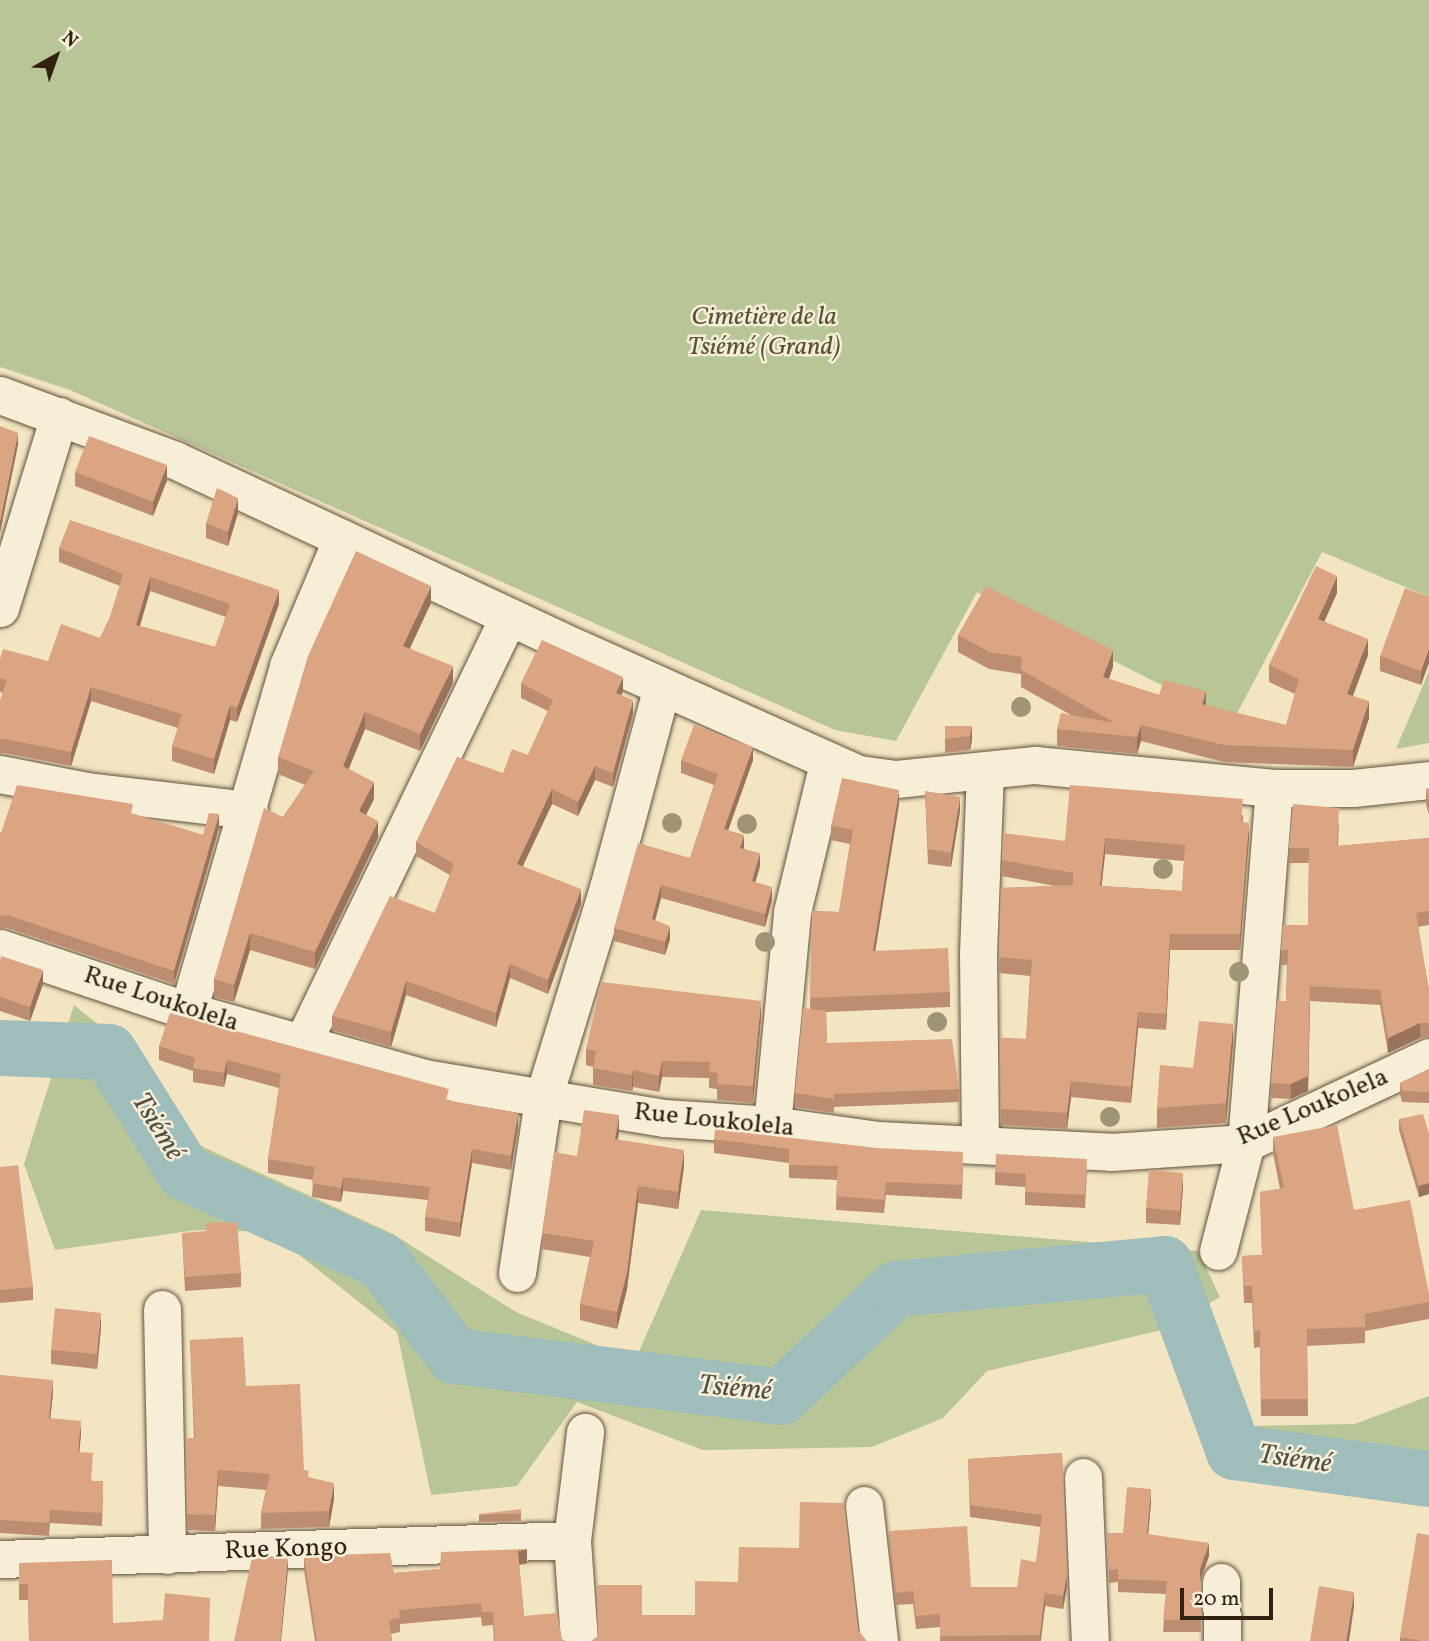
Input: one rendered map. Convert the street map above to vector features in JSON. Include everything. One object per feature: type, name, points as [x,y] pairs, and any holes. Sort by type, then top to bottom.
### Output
[{"type":"street","points":[[0,395],[175,460],[828,762],[896,779],[1035,765],[1093,768],[1274,789],[1353,788],[1429,780]]},
{"type":"street","points":[[0,608],[59,416]]},
{"type":"street","points":[[188,1011],[218,894],[249,810],[288,666],[342,538]]},
{"type":"street","points":[[302,1044],[509,615]]},
{"type":"street","points":[[517,1273],[543,1099],[608,888],[662,687]]},
{"type":"street","points":[[772,1125],[792,912],[828,762]]},
{"type":"street","points":[[980,1144],[978,953],[985,772]]},
{"type":"street","points":[[0,775],[87,791],[249,810]]},
{"type":"street","points":[[1218,1251],[1246,1143],[1274,789]]},
{"type":"street","name":"Rue Loukolela","points":[[0,948],[188,1011],[424,1078],[664,1118],[772,1125],[878,1140],[1111,1152],[1246,1143],[1429,1057]]},
{"type":"street","points":[[162,1309],[167,1555]]},
{"type":"street","points":[[579,1641],[572,1540],[585,1432]]},
{"type":"street","points":[[1083,1478],[1090,1641]]},
{"type":"street","points":[[864,1505],[879,1641]]},
{"type":"street","name":"Rue Kongo","points":[[0,1559],[572,1540]]},
{"type":"street","points":[[1221,1582],[1222,1641]]},
{"type":"green space","name":"Cimetière de la Tsiémé (Grand)","points":[[0,0],[1429,0],[1429,597],[1322,552],[1233,721],[977,592],[896,741],[835,730],[70,390],[0,367]]},
{"type":"green space","points":[[1429,671],[1429,743],[1396,749]]},
{"type":"green space","points":[[74,1005],[149,1065],[186,1139],[393,1234],[516,1312],[635,1361],[701,1210],[1198,1251],[1220,1297],[1166,1329],[987,1371],[943,1418],[872,1447],[703,1450],[577,1402],[517,1486],[431,1495],[397,1332],[270,1232],[197,1230],[55,1250],[24,1164]]},
{"type":"green space","points":[[1429,1396],[1429,1481],[1273,1477],[1249,1426],[1355,1424]]},
{"type":"building","points":[[0,426],[18,433],[0,521]]},
{"type":"building","points":[[89,436],[167,465],[153,502],[75,472]]},
{"type":"building","points":[[217,488],[238,498],[228,532],[206,523]]},
{"type":"building","points":[[70,520],[279,590],[237,708],[230,705],[214,759],[172,746],[182,714],[91,687],[71,752],[0,739],[0,701],[7,680],[0,678],[3,649],[48,661],[61,624],[100,638],[110,617],[123,574],[59,548]],"holes":[[[150,577],[230,604],[215,647],[136,625]]]},
{"type":"building","points":[[356,551],[431,586],[403,646],[453,666],[420,734],[365,712],[343,766],[374,782],[359,811],[378,821],[315,952],[250,933],[234,985],[214,979],[264,808],[283,817],[314,771],[278,757],[308,656]]},
{"type":"building","points":[[1316,566],[1337,576],[1318,619],[1368,639],[1347,694],[1369,701],[1353,750],[1224,745],[1141,725],[1137,737],[1057,729],[1061,713],[1115,723],[1021,670],[1022,657],[989,652],[958,635],[986,586],[1113,650],[1103,677],[1159,695],[1164,680],[1206,691],[1202,704],[1286,725],[1299,679],[1269,665]]},
{"type":"building","points":[[1405,588],[1429,597],[1429,648],[1421,671],[1380,656]]},
{"type":"building","points":[[542,640],[623,677],[616,693],[633,700],[613,773],[595,766],[578,802],[552,789],[517,864],[581,889],[548,980],[510,964],[496,1013],[406,981],[391,1032],[332,1016],[390,896],[435,913],[454,864],[416,842],[457,757],[503,773],[512,749],[528,755],[553,700],[521,683]]},
{"type":"building","points":[[694,725],[753,747],[724,829],[744,835],[740,848],[760,853],[752,881],[772,887],[765,914],[661,885],[652,919],[670,926],[665,942],[614,928],[638,843],[690,858],[718,774],[681,760]]},
{"type":"building","points":[[945,726],[972,726],[970,736],[945,739]]},
{"type":"building","points":[[842,778],[899,790],[873,951],[948,948],[950,992],[810,998],[812,911],[839,912],[853,830],[831,826]]},
{"type":"building","points":[[17,785],[133,804],[131,813],[203,835],[209,813],[219,814],[174,971],[7,915],[0,916],[0,832]]},
{"type":"building","points":[[1070,785],[1243,799],[1241,822],[1249,823],[1240,934],[1170,934],[1166,1014],[1138,1012],[1131,1087],[1071,1081],[1067,1113],[1001,1109],[1000,1038],[1026,1039],[1032,960],[999,957],[1001,888],[1073,885],[1073,873],[1002,860],[1003,833],[1065,841]],"holes":[[[1105,838],[1185,845],[1182,891],[1100,886]]]},
{"type":"building","points":[[925,791],[960,797],[951,853],[928,849]]},
{"type":"building","points":[[1293,804],[1339,808],[1337,846],[1429,838],[1429,911],[1416,913],[1429,991],[1429,1023],[1420,1023],[1388,1038],[1380,990],[1310,986],[1308,1076],[1291,1084],[1271,1083],[1277,1001],[1286,1001],[1288,950],[1281,950],[1283,925],[1308,925],[1309,848],[1289,848]]},
{"type":"building","points":[[1,956],[43,970],[30,1007],[0,997]]},
{"type":"building","points":[[601,982],[761,1001],[753,1086],[717,1084],[718,1073],[709,1072],[710,1062],[662,1061],[659,1076],[633,1070],[632,1075],[593,1068],[596,1051],[586,1049]]},
{"type":"building","points":[[803,1008],[826,1011],[827,1043],[952,1039],[959,1089],[834,1094],[834,1099],[795,1093]]},
{"type":"building","points":[[170,1013],[449,1089],[446,1100],[518,1113],[511,1156],[472,1149],[460,1223],[425,1217],[430,1187],[343,1177],[341,1188],[312,1183],[315,1167],[268,1159],[281,1074],[227,1060],[224,1073],[193,1068],[195,1058],[159,1046]]},
{"type":"building","points":[[1199,1021],[1233,1024],[1226,1103],[1157,1108],[1160,1065],[1193,1068]]},
{"type":"building","points":[[1429,1069],[1429,1092],[1402,1091],[1400,1083]]},
{"type":"building","points":[[584,1110],[619,1115],[615,1139],[684,1150],[678,1192],[638,1186],[627,1273],[617,1312],[580,1304],[594,1241],[542,1233],[554,1152],[577,1156]]},
{"type":"building","points":[[1423,1114],[1429,1134],[1429,1183],[1419,1186],[1399,1119]]},
{"type":"building","points":[[1337,1125],[1354,1210],[1410,1200],[1429,1302],[1365,1314],[1365,1327],[1307,1329],[1308,1399],[1261,1399],[1260,1330],[1254,1331],[1252,1286],[1244,1286],[1242,1256],[1262,1255],[1260,1192],[1284,1188],[1273,1137]]},
{"type":"building","points":[[715,1129],[877,1148],[963,1152],[962,1185],[886,1182],[884,1200],[836,1196],[838,1166],[789,1165],[789,1149],[714,1139]]},
{"type":"building","points":[[996,1154],[1087,1159],[1085,1195],[1025,1192],[1026,1174],[995,1172]]},
{"type":"building","points":[[18,1165],[33,1287],[0,1290],[0,1167]]},
{"type":"building","points":[[1149,1170],[1183,1173],[1180,1211],[1146,1208]]},
{"type":"building","points":[[237,1222],[241,1273],[185,1277],[182,1233],[206,1231],[206,1223]]},
{"type":"building","points":[[55,1308],[101,1313],[97,1354],[51,1350]]},
{"type":"building","points":[[243,1337],[246,1386],[300,1384],[304,1470],[309,1471],[308,1477],[334,1483],[329,1511],[261,1513],[270,1474],[218,1470],[215,1515],[187,1514],[186,1438],[195,1438],[190,1340]]},
{"type":"building","points":[[0,1375],[53,1380],[49,1418],[81,1421],[78,1452],[93,1453],[91,1481],[103,1481],[102,1513],[50,1510],[49,1523],[0,1520]]},
{"type":"building","points":[[1062,1453],[1067,1575],[1063,1596],[1045,1593],[1040,1635],[940,1636],[940,1614],[916,1616],[913,1591],[896,1593],[889,1531],[967,1526],[971,1587],[1017,1587],[1021,1559],[1036,1562],[1042,1515],[970,1505],[968,1459]]},
{"type":"building","points":[[1127,1487],[1151,1489],[1147,1534],[1209,1543],[1200,1569],[1201,1619],[1163,1620],[1167,1581],[1118,1579],[1118,1569],[1109,1570],[1107,1533],[1123,1533]]},
{"type":"building","points":[[800,1502],[844,1503],[858,1630],[867,1641],[591,1641],[598,1636],[597,1585],[642,1585],[642,1615],[695,1615],[695,1581],[738,1582],[739,1547],[799,1548]]},
{"type":"building","points":[[521,1509],[521,1513],[479,1515],[479,1514]]},
{"type":"building","points":[[1417,1533],[1429,1535],[1429,1641],[1400,1637]]},
{"type":"building","points":[[527,1549],[518,1551],[524,1616],[557,1613],[562,1639],[565,1641],[495,1641],[493,1612],[482,1612],[481,1603],[399,1610],[400,1618],[389,1620],[392,1641],[317,1641],[304,1556],[390,1553],[394,1573],[440,1569],[441,1552]]},
{"type":"building","points":[[288,1556],[280,1641],[234,1641],[252,1557]]},
{"type":"building","points":[[112,1560],[113,1623],[163,1620],[165,1593],[210,1598],[209,1641],[29,1641],[28,1584],[19,1584],[19,1563]]},
{"type":"building","points":[[1319,1586],[1354,1592],[1346,1641],[1310,1641]]},
{"type":"waterway","name":"Tsiémé","points":[[0,1048],[109,1052],[185,1173],[382,1261],[454,1356],[781,1397],[896,1289],[1165,1264],[1234,1452],[1429,1479]]}]
